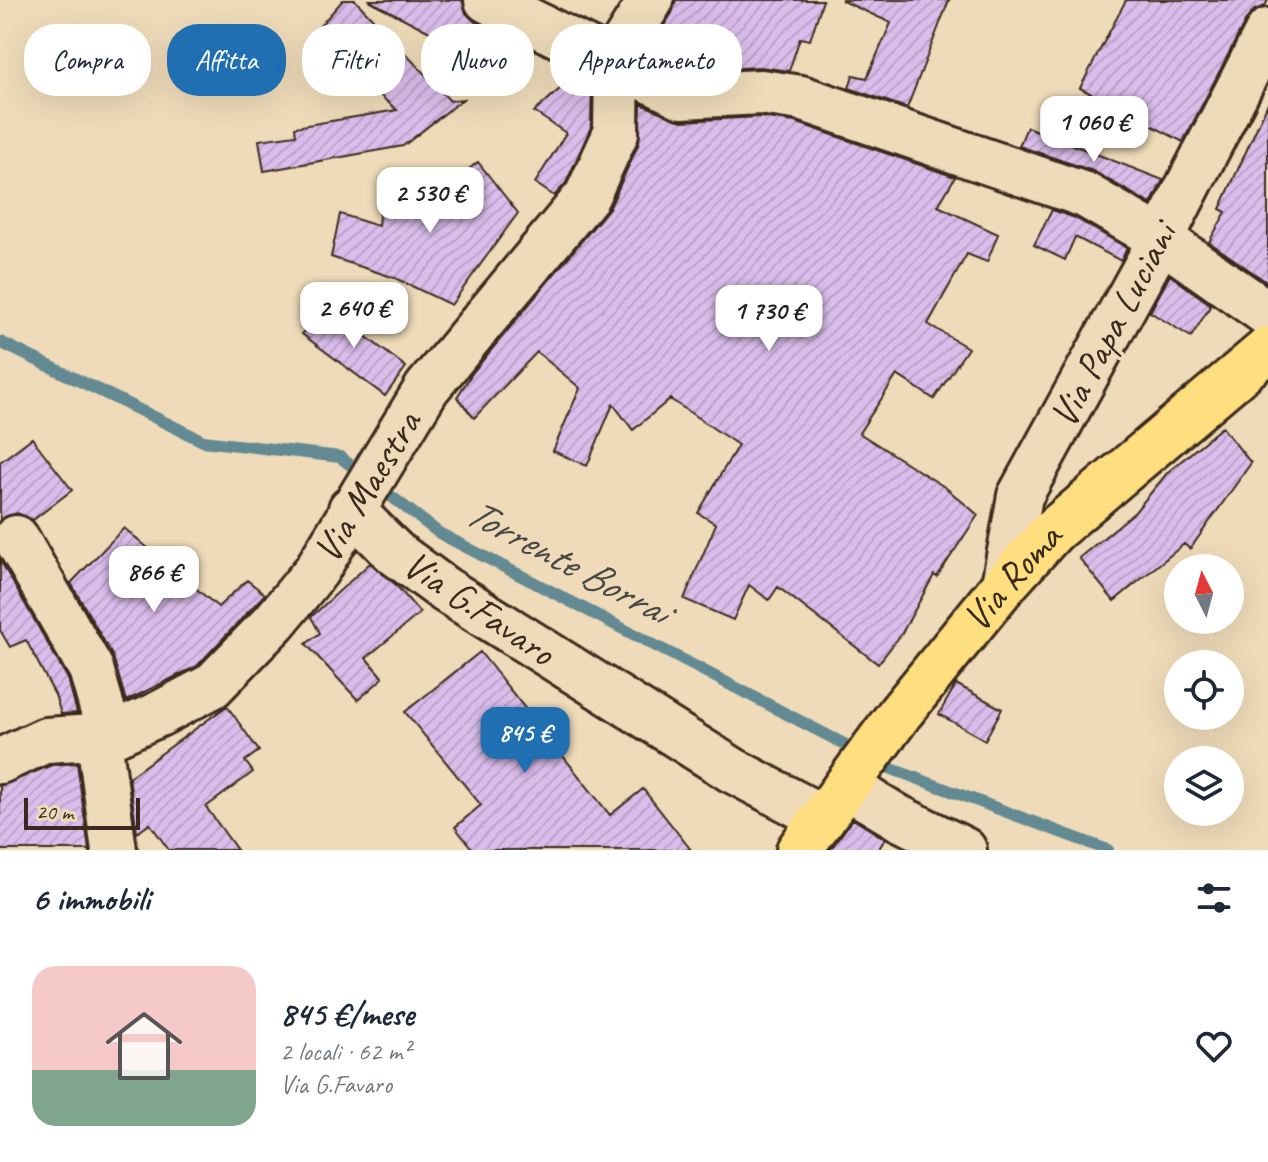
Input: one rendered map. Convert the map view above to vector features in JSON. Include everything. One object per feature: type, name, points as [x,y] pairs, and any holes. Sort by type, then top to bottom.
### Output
[{"type":"main road","name":"Via Roma","points":[[831,807],[900,713],[1004,585],[1053,531],[1268,349]]},
{"type":"street","points":[[487,0],[550,31]]},
{"type":"street","name":"Via Maestra","points":[[636,24],[651,0]]},
{"type":"street","name":"Via Papa Luciani","points":[[1004,585],[1020,496],[1161,239],[1268,31]]},
{"type":"street","points":[[742,93],[761,92],[801,98],[1085,195],[1161,239],[1268,314]]},
{"type":"street","name":"Via Maestra","points":[[0,761],[46,740],[105,738],[212,686],[275,621],[316,571],[427,388],[587,196],[616,133],[617,96]]},
{"type":"street","name":"Via G.Favaro","points":[[357,500],[395,553],[444,589],[732,770],[831,807],[899,818],[964,850]]},
{"type":"street","points":[[16,538],[91,669],[105,738],[114,850]]},
{"type":"street","points":[[0,724],[46,740]]},
{"type":"building","points":[[343,0],[355,0],[378,24],[322,24]]},
{"type":"building","points":[[368,0],[462,0],[466,13],[479,24],[421,24],[421,27]]},
{"type":"building","points":[[676,0],[823,0],[810,40],[800,38],[789,71],[742,68],[742,24],[665,24]]},
{"type":"building","points":[[841,0],[949,0],[907,108],[849,88],[853,75],[867,78],[891,23]]},
{"type":"building","points":[[1126,0],[1268,0],[1265,6],[1254,10],[1246,20],[1183,142],[1080,88]]},
{"type":"building","points":[[405,53],[421,70],[421,96],[445,96],[450,101],[463,99],[403,146],[264,171],[259,140],[296,135],[295,127],[397,110],[381,96],[405,96]]},
{"type":"building","points":[[552,96],[592,96],[591,127],[566,183],[554,196],[535,183],[566,133],[534,112]]},
{"type":"building","points":[[1268,103],[1268,283],[1209,242],[1226,212],[1220,209]]},
{"type":"building","points":[[641,104],[682,121],[760,117],[795,122],[955,177],[938,206],[998,234],[987,262],[967,254],[928,324],[968,348],[934,399],[897,375],[859,433],[946,488],[978,515],[937,577],[934,575],[902,633],[878,664],[778,587],[769,600],[749,585],[733,620],[684,599],[716,524],[698,513],[738,445],[670,399],[633,430],[613,404],[587,466],[553,451],[580,388],[537,352],[474,418],[457,397],[473,372],[610,207],[639,143]]},
{"type":"building","points":[[1027,127],[1163,180],[1151,204],[1093,171],[1019,146]]},
{"type":"building","points":[[478,162],[518,213],[451,305],[395,278],[331,257],[340,214],[378,226],[381,192],[435,196]]},
{"type":"building","points":[[1052,210],[1075,218],[1127,248],[1121,261],[1075,237],[1065,260],[1034,245]]},
{"type":"building","points":[[1170,275],[1211,305],[1191,337],[1150,312]]},
{"type":"building","points":[[323,304],[406,367],[385,396],[302,334]]},
{"type":"building","points":[[1222,427],[1251,463],[1190,549],[1184,544],[1172,554],[1164,554],[1164,560],[1114,601],[1079,558],[1135,512],[1168,472]]},
{"type":"building","points":[[32,438],[72,490],[33,520],[17,513],[0,520],[0,462]]},
{"type":"building","points":[[124,528],[218,607],[247,580],[265,594],[197,666],[126,701],[113,657],[71,583]]},
{"type":"building","points":[[0,560],[68,679],[77,713],[61,714],[55,695],[26,640],[10,647],[0,630]]},
{"type":"building","points":[[370,563],[396,585],[420,613],[366,658],[383,678],[358,700],[306,644],[320,633],[311,617]]},
{"type":"building","points":[[480,652],[610,815],[643,789],[691,850],[473,850],[455,827],[481,805],[405,712]]},
{"type":"building","points":[[956,684],[1002,709],[985,740],[939,714]]},
{"type":"building","points":[[227,706],[259,751],[245,761],[253,772],[206,807],[237,850],[169,850],[150,824],[137,833],[129,777]]},
{"type":"building","points":[[77,763],[89,850],[0,850],[0,786],[52,765]]},
{"type":"building","points":[[853,819],[885,839],[878,850],[830,850]]},
{"type":"waterway","name":"Torrente Borrai","points":[[0,342],[203,441],[340,457],[439,533],[892,769],[1108,850]]}]
